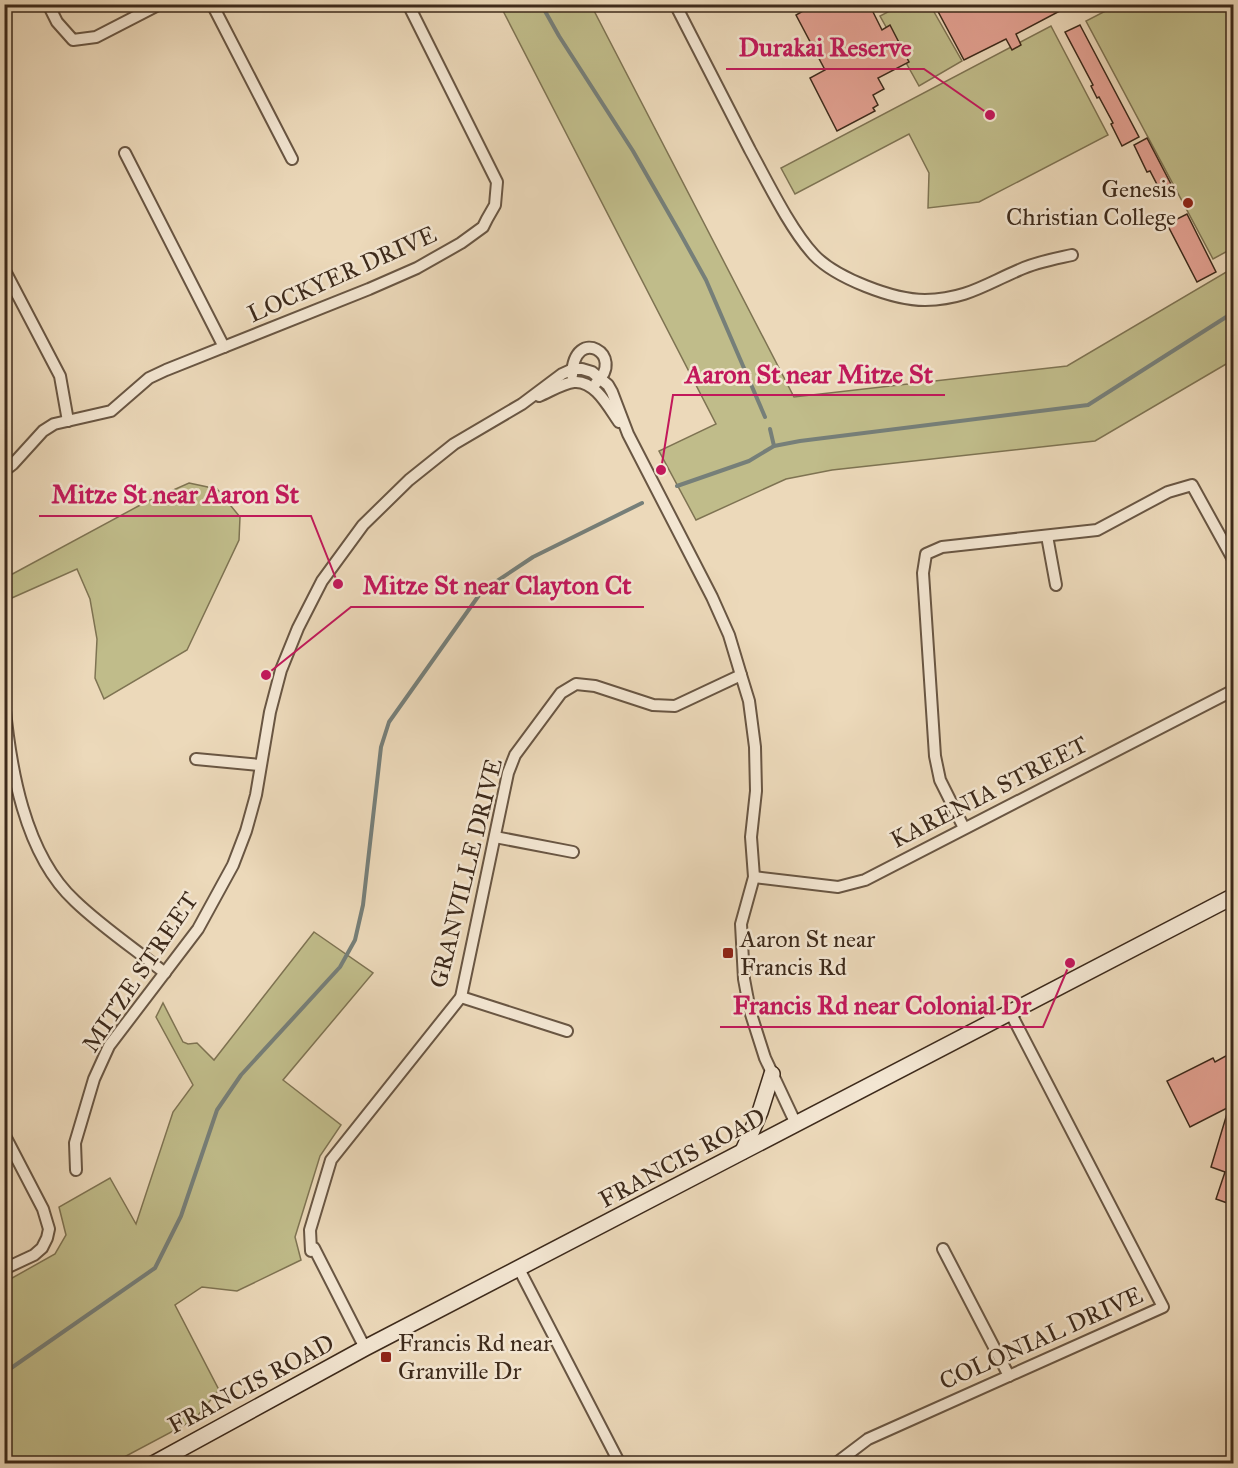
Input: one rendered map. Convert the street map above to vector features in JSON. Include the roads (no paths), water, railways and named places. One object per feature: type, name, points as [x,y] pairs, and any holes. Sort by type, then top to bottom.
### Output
[{"type":"main road","name":"FRANCIS ROAD","points":[[153,1464],[365,1348],[1233,896]]},
{"type":"main road","points":[[743,1151],[760,1112],[772,1074]]},
{"type":"street","points":[[48,4],[57,22],[73,40],[96,37],[160,4]]},
{"type":"street","points":[[212,4],[292,159]]},
{"type":"street","name":"LOCKYER DRIVE","points":[[4,471],[43,431],[54,424],[111,411],[149,378],[369,290],[417,268],[461,243],[483,227],[495,205],[497,182],[408,4]]},
{"type":"street","points":[[675,4],[766,180],[815,256],[837,271],[862,285],[893,296],[924,300],[955,297],[984,288],[1037,263],[1072,255]]},
{"type":"street","points":[[125,153],[224,347]]},
{"type":"street","points":[[4,269],[60,376],[68,421]]},
{"type":"street","points":[[522,404],[582,384],[605,374],[607,364],[603,355],[596,348],[582,349],[574,359],[573,369],[582,384],[599,395],[628,434]]},
{"type":"street","points":[[522,404],[562,374],[573,369],[582,369],[597,376],[612,392],[628,434],[712,597],[729,635],[749,701],[755,747],[756,791],[751,837],[754,877],[741,924],[744,979],[757,1034],[772,1074],[796,1124]]},
{"type":"street","name":"MITZE STREET","points":[[76,1170],[75,1143],[94,1079],[109,1046],[198,929],[233,865],[256,795],[270,712],[281,670],[298,628],[329,571],[363,525],[408,480],[454,444],[522,404]]},
{"type":"street","points":[[964,828],[940,780],[935,756],[923,573],[926,554],[942,547],[1097,530],[1168,492],[1192,485],[1233,561]]},
{"type":"street","points":[[1047,536],[1056,585]]},
{"type":"street","name":"GRANVILLE DRIVE","points":[[365,1348],[314,1248],[311,1251],[310,1230],[331,1160],[461,997],[508,773],[515,755],[561,693],[576,684],[595,686],[653,705],[675,706],[741,675]]},
{"type":"street","name":"KARENIA STREET","points":[[754,877],[838,887],[865,880],[1233,690]]},
{"type":"street","points":[[4,700],[9,751],[16,787],[31,831],[47,866],[73,900],[165,973]]},
{"type":"street","points":[[196,759],[260,765]]},
{"type":"street","points":[[495,837],[573,852]]},
{"type":"street","points":[[461,997],[567,1031]]},
{"type":"street","name":"COLONIAL DRIVE","points":[[835,1464],[868,1439],[1163,1307],[1010,1012]]},
{"type":"street","points":[[4,1134],[43,1209],[49,1229],[42,1248],[34,1255],[4,1269]]},
{"type":"street","points":[[944,1248],[1009,1376]]},
{"type":"street","points":[[519,1269],[620,1464]]},
{"type":"waterway","points":[[541,4],[633,151],[706,280],[765,417]]},
{"type":"waterway","points":[[677,486],[749,461],[774,446],[1088,405],[1234,312]]},
{"type":"waterway","points":[[770,429],[774,446]]},
{"type":"waterway","points":[[4,1373],[155,1268],[181,1216],[217,1110],[241,1075],[340,967],[355,940],[363,905],[381,747],[389,722],[482,591],[533,557],[642,503]]},
{"type":"place","name":"Durakai Reserve","points":[[990,115]]},
{"type":"place","name":"Genesis Christian College","points":[[1188,203]]},
{"type":"place","name":"Aaron St near Mitze St","points":[[661,470]]},
{"type":"place","name":"Mitze St near Aaron St","points":[[338,584]]},
{"type":"place","name":"Mitze St near Clayton Ct","points":[[266,675]]},
{"type":"place","name":"Aaron St near Francis Rd","points":[[728,953]]},
{"type":"place","name":"Francis Rd near Colonial Dr","points":[[1070,963]]},
{"type":"place","name":"Francis Rd near Granville Dr","points":[[386,1357]]}]
